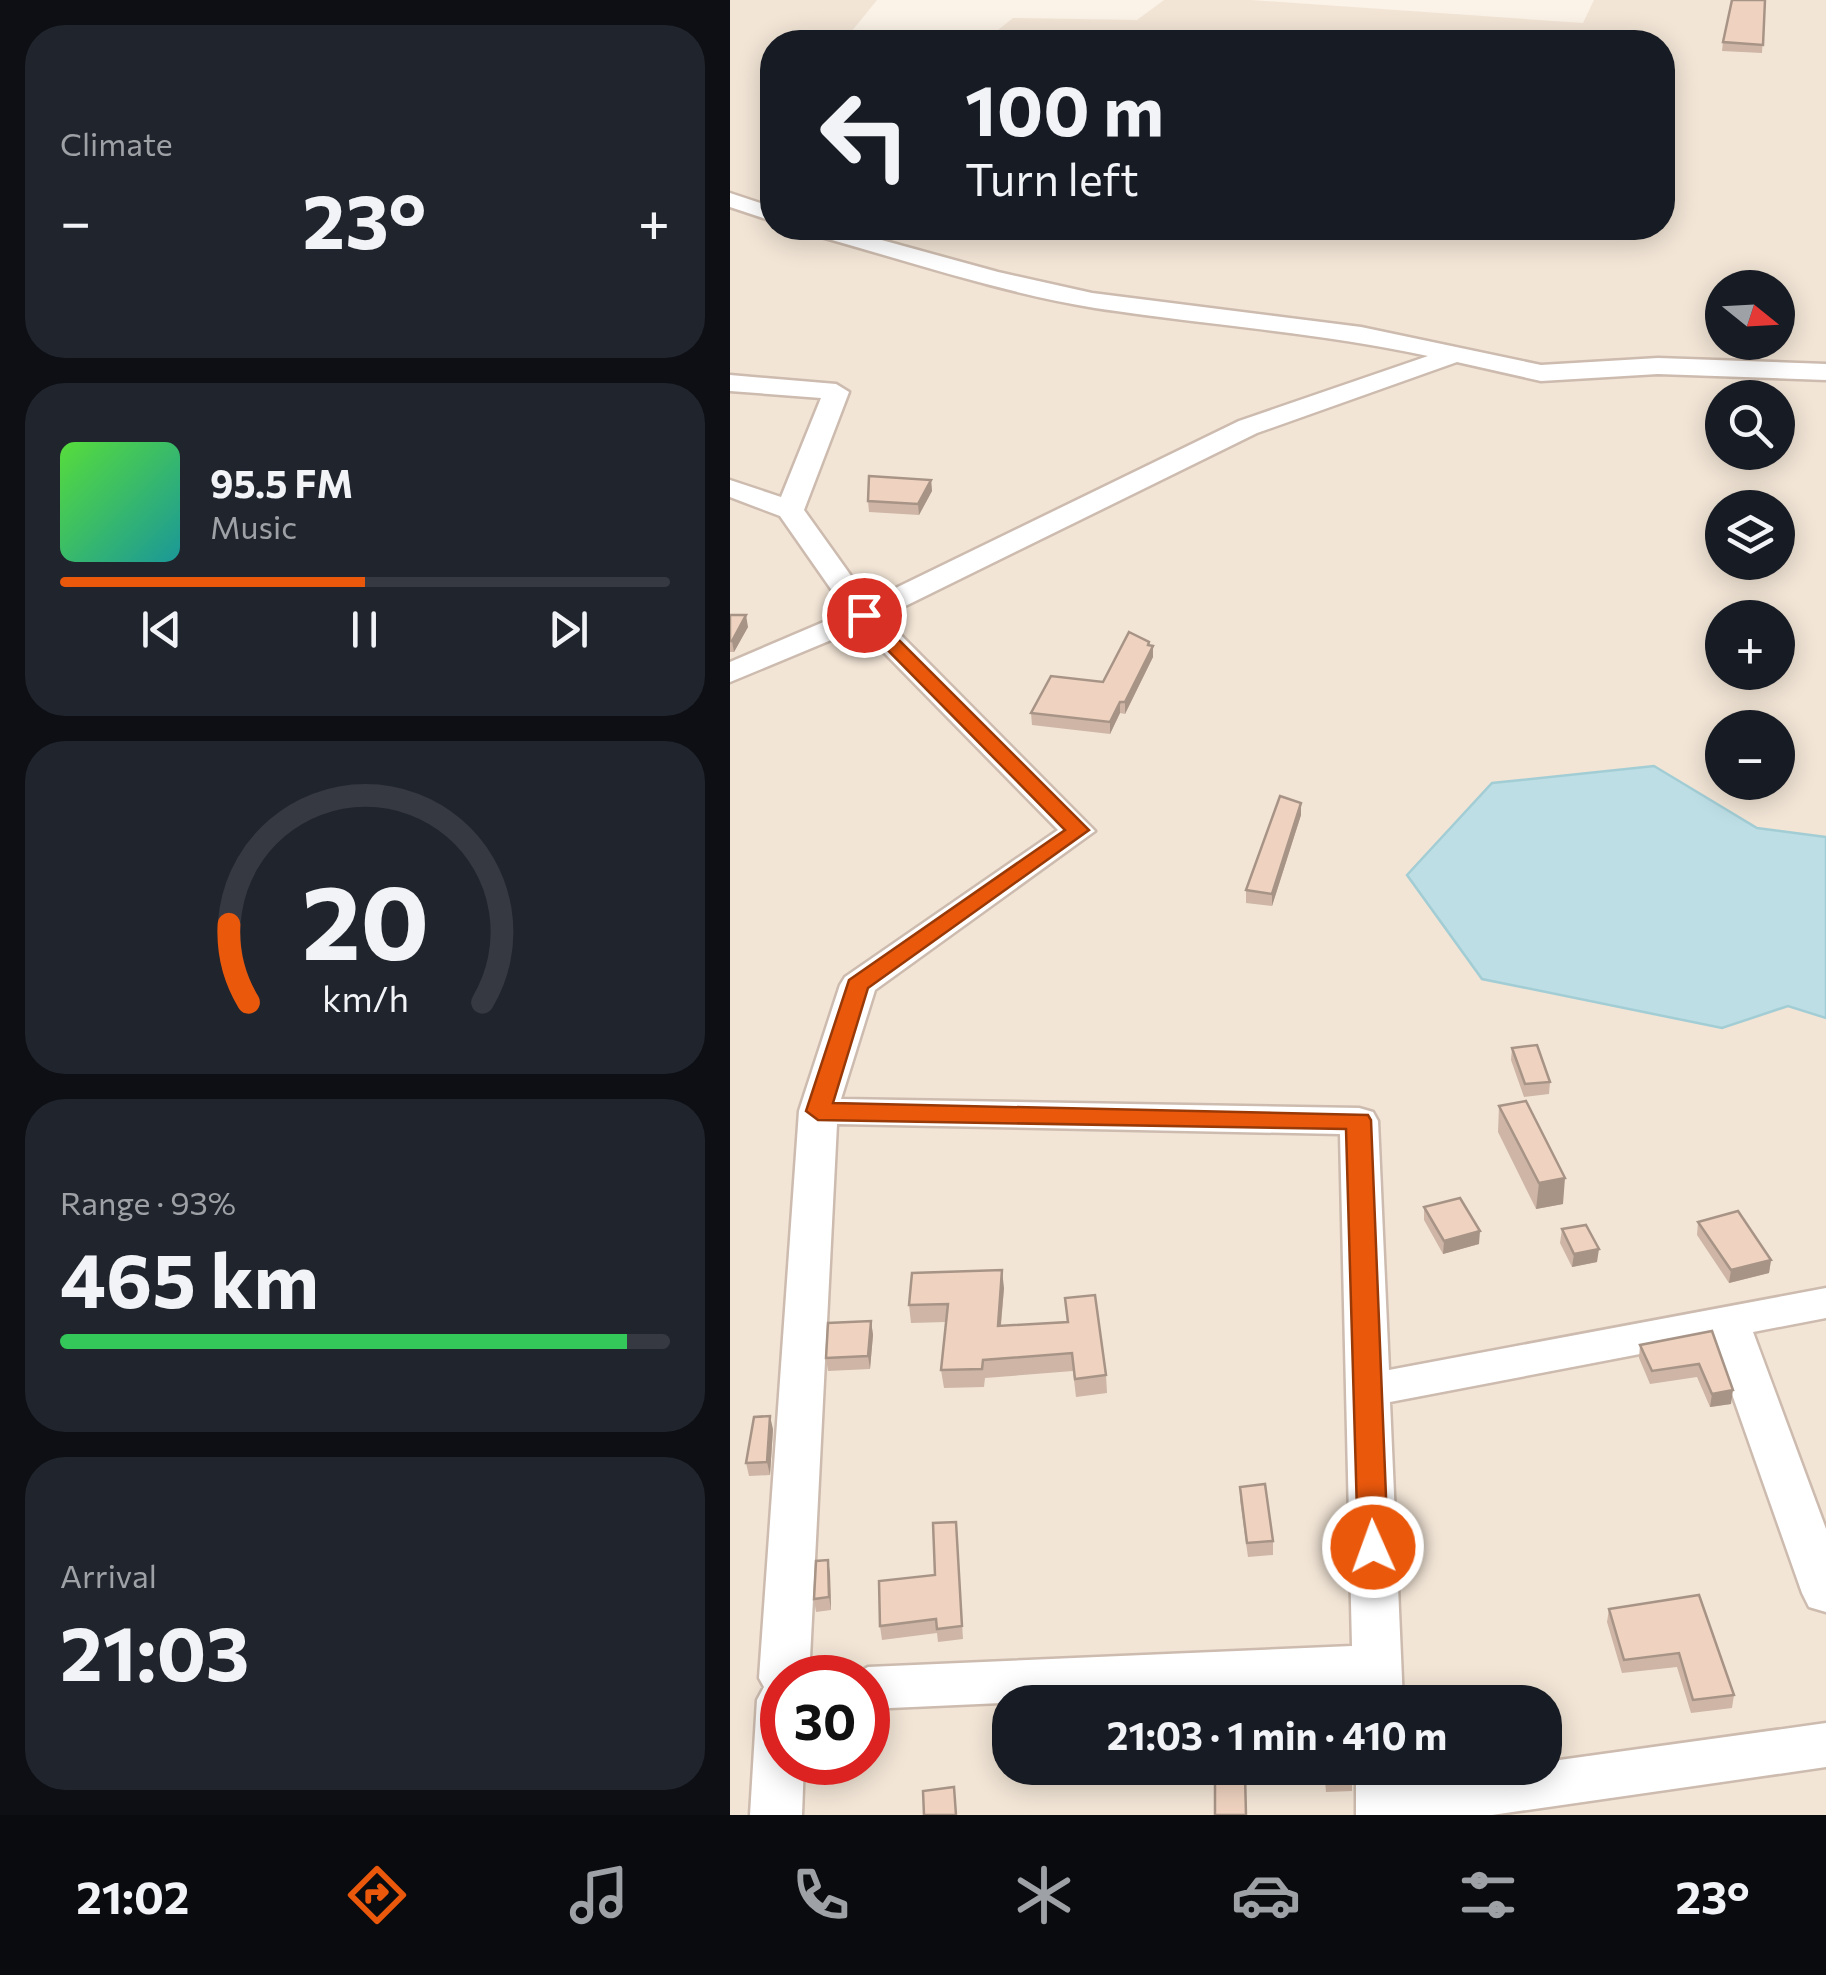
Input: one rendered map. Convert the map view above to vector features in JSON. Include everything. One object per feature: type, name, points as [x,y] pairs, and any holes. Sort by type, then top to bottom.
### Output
[{"type":"street","points":[[730,200],[760,210]]},
{"type":"street","points":[[858,240],[994,278],[1092,300],[1361,334],[1540,373],[1658,366],[1826,372]]},
{"type":"street","points":[[730,673],[864,615],[1248,427],[1458,354]]},
{"type":"street","points":[[730,382],[836,392],[790,510]]},
{"type":"street","points":[[730,488],[790,510],[864,615],[1078,830],[858,985],[818,1111],[785,1655]]},
{"type":"street","points":[[818,1111],[1359,1120],[1378,1684],[890,1688]]},
{"type":"street","points":[[1368,1390],[1826,1303]]},
{"type":"street","points":[[1727,1320],[1826,1593]]},
{"type":"street","points":[[1382,1797],[1826,1745]]},
{"type":"street","points":[[776,1815],[778,1785]]},
{"type":"shaded area","points":[[730,0],[877,0],[853,30],[760,30],[760,240],[1675,240],[1675,30],[998,30],[1013,18],[1137,20],[1164,0],[1251,0],[1583,23],[1594,0],[1826,0],[1826,1815],[730,1815]]},
{"type":"water","points":[[1654,766],[1757,828],[1826,837],[1826,1018],[1788,1006],[1722,1028],[1482,979],[1407,875],[1492,783]]},
{"type":"building","points":[[1732,0],[1765,0],[1763,45],[1723,42]]},
{"type":"building","points":[[869,476],[931,480],[918,504],[868,501]]},
{"type":"building","points":[[730,615],[746,615],[732,641],[730,641]]},
{"type":"building","points":[[1129,632],[1153,646],[1125,702],[1120,702],[1110,722],[1031,713],[1051,676],[1103,682]]},
{"type":"building","points":[[1280,796],[1301,803],[1272,894],[1246,890]]},
{"type":"building","points":[[1537,1045],[1550,1082],[1525,1084],[1512,1048]]},
{"type":"building","points":[[1526,1101],[1565,1178],[1539,1183],[1499,1106]]},
{"type":"building","points":[[1460,1198],[1480,1231],[1444,1241],[1424,1207]]},
{"type":"building","points":[[1738,1211],[1771,1260],[1731,1270],[1698,1222]]},
{"type":"building","points":[[1586,1225],[1599,1249],[1574,1254],[1562,1229]]},
{"type":"building","points":[[1002,1270],[998,1326],[1068,1322],[1065,1298],[1095,1295],[1106,1375],[1075,1379],[1072,1353],[983,1360],[982,1369],[941,1370],[948,1304],[909,1305],[912,1273]]},
{"type":"building","points":[[871,1321],[868,1356],[826,1358],[828,1323]]},
{"type":"building","points":[[1712,1331],[1733,1390],[1712,1394],[1699,1364],[1652,1371],[1640,1345]]},
{"type":"building","points":[[770,1416],[767,1462],[746,1463],[754,1417]]},
{"type":"building","points":[[1265,1484],[1273,1541],[1247,1543],[1240,1487]]},
{"type":"building","points":[[956,1522],[962,1626],[937,1629],[936,1619],[880,1626],[879,1581],[935,1575],[933,1523]]},
{"type":"building","points":[[828,1560],[829,1597],[814,1599],[816,1561]]},
{"type":"building","points":[[1699,1595],[1734,1695],[1693,1700],[1679,1653],[1624,1660],[1609,1609]]},
{"type":"building","points":[[1215,1785],[1245,1785],[1246,1815],[1215,1815]]},
{"type":"building","points":[[954,1787],[956,1815],[924,1815],[923,1791]]},
{"type":"route","points":[[864,615],[1078,830],[858,985],[818,1111],[1359,1120],[1373,1547]]}]
